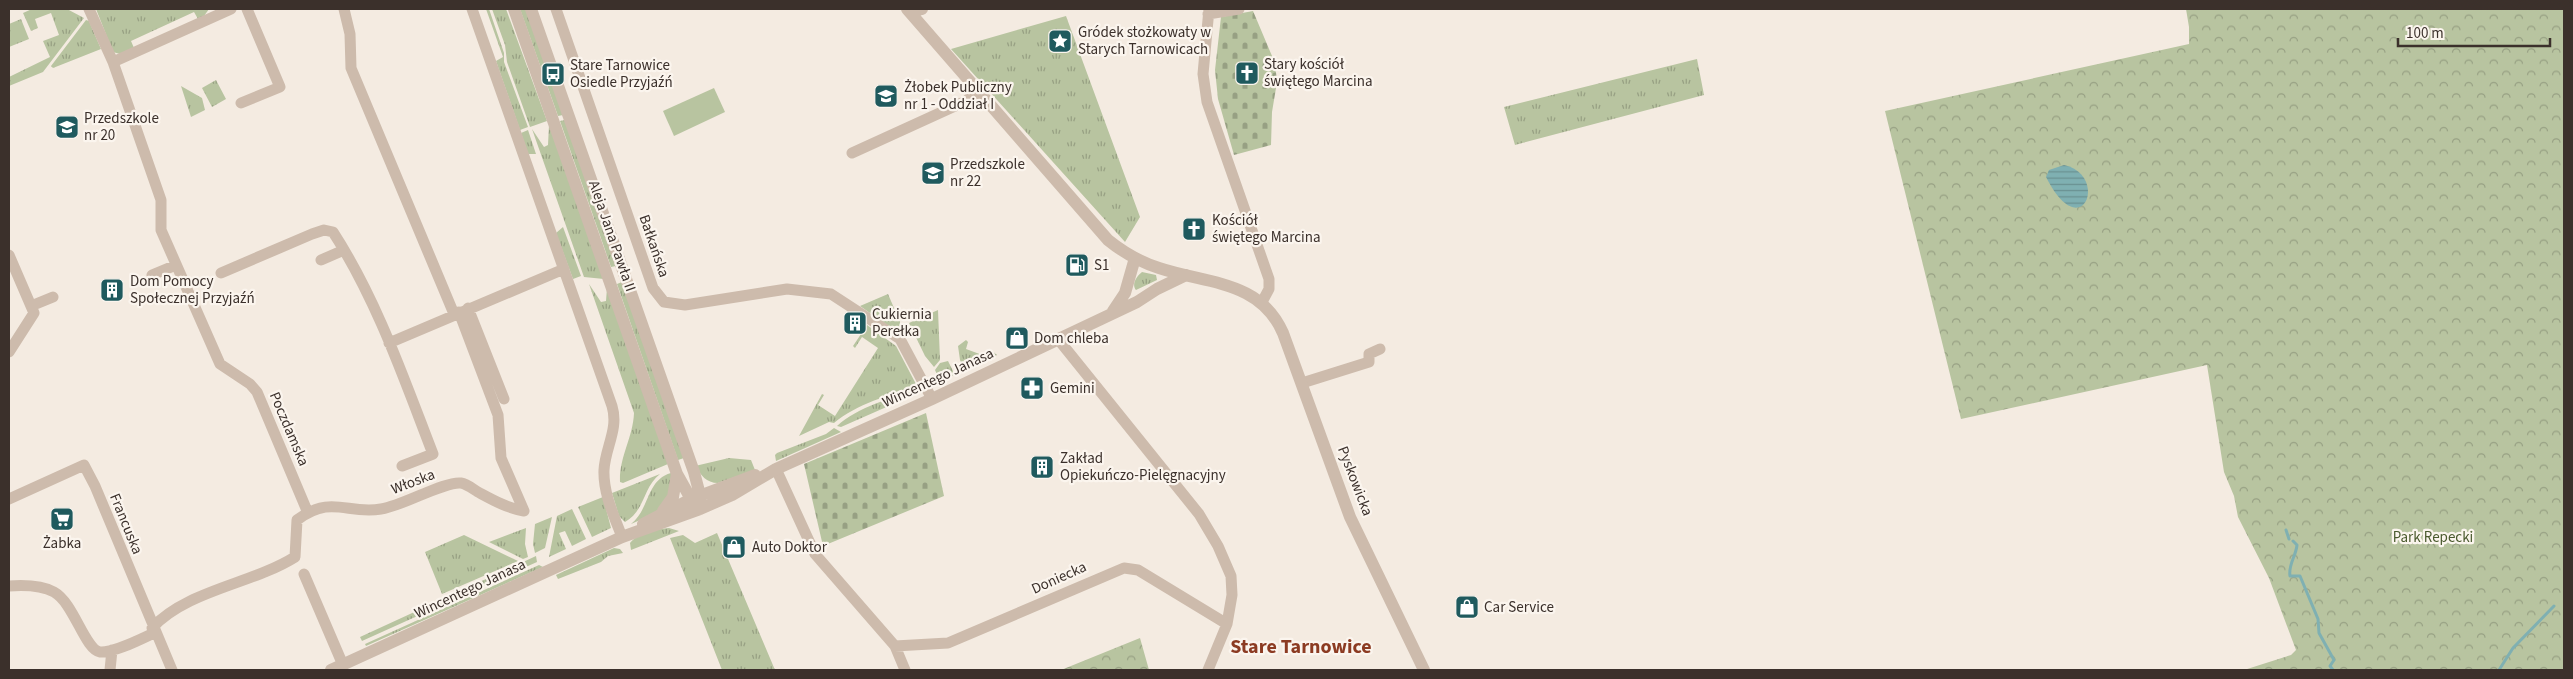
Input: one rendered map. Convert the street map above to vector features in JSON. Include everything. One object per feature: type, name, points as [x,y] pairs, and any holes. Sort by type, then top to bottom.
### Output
[{"type":"street","name":"Poczdamska","points":[[89,9],[113,62],[161,200],[161,230],[176,265],[220,364],[250,384],[260,396],[308,513]]},
{"type":"street","points":[[241,103],[280,87],[247,9]]},
{"type":"street","name":"Włoska","points":[[344,9],[350,34],[351,68],[397,175],[504,399]]},
{"type":"street","points":[[472,9],[614,412],[612,433],[604,468],[604,481],[622,537]]},
{"type":"street","name":"Aleja Jana Pawła II","points":[[514,9],[677,474],[696,497]]},
{"type":"street","name":"Aleja Jana Pawła II","points":[[531,9],[694,472],[696,497],[700,510]]},
{"type":"street","name":"Bałkańska","points":[[556,9],[653,288],[664,302],[685,306],[787,289],[831,294],[900,339],[932,399]]},
{"type":"street","points":[[908,10],[922,9]]},
{"type":"street","points":[[908,10],[1095,228],[1108,240],[1134,258],[1161,269],[1240,290],[1262,302],[1269,289],[1269,279],[1207,102],[1203,74],[1209,11],[1239,9]]},
{"type":"street","points":[[113,62],[225,10]]},
{"type":"street","points":[[852,153],[966,101],[978,91]]},
{"type":"street","name":"Włoska","points":[[221,273],[324,230],[333,232],[344,250],[390,343],[433,454],[402,466]]},
{"type":"street","points":[[321,260],[344,250]]},
{"type":"street","points":[[9,255],[34,313],[9,352]]},
{"type":"street","name":"Wincentego Janasa","points":[[1112,312],[1125,294],[1134,258]]},
{"type":"street","points":[[152,276],[176,265]]},
{"type":"street","points":[[390,343],[461,311],[564,269]]},
{"type":"street","points":[[1156,288],[1162,276],[1161,269]]},
{"type":"street","name":"Wincentego Janasa","points":[[622,537],[661,513],[696,497],[776,469],[932,399],[1112,312],[1137,302],[1156,288],[1186,275]]},
{"type":"street","points":[[31,306],[52,297]]},
{"type":"street","name":"Pyskowicka","points":[[1262,302],[1279,324],[1350,516],[1424,670]]},
{"type":"street","name":"Włoska","points":[[308,513],[327,505],[379,510],[401,505],[450,484],[462,483],[510,509],[524,511],[501,458],[498,415],[461,311]]},
{"type":"street","points":[[1058,339],[1199,514],[1218,546],[1231,576],[1232,595],[1227,624],[1208,670]]},
{"type":"street","points":[[1302,383],[1369,362],[1369,354],[1380,348]]},
{"type":"street","name":"Francuska","points":[[9,500],[84,466],[95,486],[153,631],[172,670]]},
{"type":"street","points":[[776,469],[815,554],[895,646],[905,670]]},
{"type":"street","name":"Wincentego Janasa","points":[[337,668],[622,537],[700,510],[732,495],[776,469]]},
{"type":"street","points":[[694,472],[705,484],[720,488]]},
{"type":"street","points":[[661,513],[673,497],[677,474]]},
{"type":"street","points":[[9,586],[32,586],[54,592],[70,606],[91,647],[99,652],[112,650],[153,631],[174,611],[229,586],[278,568],[295,557],[297,520],[308,513]]},
{"type":"street","name":"Doniecka","points":[[895,646],[948,643],[1124,568],[1138,570],[1227,624]]},
{"type":"street","points":[[304,574],[337,668]]},
{"type":"street","points":[[110,670],[112,650]]},
{"type":"green space","points":[[32,9],[67,9],[84,18],[43,72],[9,86],[9,77],[50,57],[43,41],[59,35],[51,13],[35,19],[38,28],[31,31],[23,13]]},
{"type":"green space","points":[[96,9],[209,9],[204,16],[198,19],[194,12],[131,41],[134,48],[120,54],[113,52]]},
{"type":"green space","points":[[486,9],[489,9],[504,53],[504,62],[528,127],[520,130],[496,61],[503,57]]},
{"type":"green space","points":[[492,9],[506,9],[547,121],[530,127],[507,62],[505,45]]},
{"type":"green space","points":[[520,9],[526,9],[563,115],[558,116]]},
{"type":"green space","name":"Park Repecki","points":[[2186,9],[2564,9],[2564,670],[2244,670],[2291,655],[2296,650],[2269,578],[2238,517],[2234,496],[2224,472],[2207,365],[1961,419],[1885,111],[2189,44]]},
{"type":"green space","points":[[1253,11],[1275,63],[1277,82],[1272,112],[1271,145],[1234,155],[1218,99],[1215,70],[1221,17]]},
{"type":"green space","points":[[1066,16],[1140,217],[1125,242],[951,49]]},
{"type":"green space","points":[[21,19],[29,39],[9,47],[9,24]]},
{"type":"green space","points":[[86,20],[89,21],[101,49],[53,68],[51,66]]},
{"type":"green space","points":[[1697,59],[1704,95],[1515,145],[1504,107]]},
{"type":"green space","points":[[216,80],[226,99],[212,107],[202,88]]},
{"type":"green space","points":[[181,86],[202,98],[205,110],[191,117]]},
{"type":"green space","points":[[714,88],[725,112],[674,136],[663,111]]},
{"type":"green space","points":[[565,120],[616,266],[611,267],[560,121]]},
{"type":"green space","points":[[549,125],[604,279],[584,277],[532,129],[544,147],[548,145]]},
{"type":"green space","points":[[528,130],[536,154],[528,154],[521,133]]},
{"type":"green space","points":[[563,227],[581,276],[573,279],[556,233]]},
{"type":"green space","points":[[1142,272],[1156,275],[1157,280],[1136,290],[1134,283]]},
{"type":"green space","points":[[622,282],[684,458],[678,460],[617,284]]},
{"type":"green space","points":[[589,284],[601,302],[606,301],[607,288],[668,464],[623,483],[620,482],[620,473],[634,413]]},
{"type":"green space","points":[[888,294],[900,322],[900,334],[860,306]]},
{"type":"green space","points":[[938,310],[940,360],[934,367],[925,356],[909,323]]},
{"type":"green space","points":[[867,325],[896,346],[917,386],[874,401],[853,410],[834,423],[829,422],[799,436],[822,394],[824,395],[818,405],[835,416],[878,348],[862,337],[855,348],[853,346]]},
{"type":"green space","points":[[966,340],[968,342],[966,349],[985,356],[992,351],[997,355],[964,369],[960,360],[958,346]]},
{"type":"green space","points":[[948,361],[955,375],[940,381],[935,370],[940,363]]},
{"type":"green space","points":[[918,389],[916,393],[898,402],[896,398],[890,400],[891,405],[841,427],[837,426],[845,419],[865,408]]},
{"type":"green space","points":[[926,413],[944,496],[823,546],[804,464]]},
{"type":"green space","points":[[834,428],[841,432],[776,461],[775,455],[777,453],[826,434]]},
{"type":"green space","points":[[729,458],[751,460],[755,470],[714,483],[707,480],[695,466]]},
{"type":"green space","points":[[671,473],[671,491],[656,513],[631,524],[642,511],[652,488],[663,477]]},
{"type":"green space","points":[[660,474],[650,485],[637,512],[625,522],[619,516],[612,493]]},
{"type":"green space","points":[[603,497],[611,528],[592,537],[578,507]]},
{"type":"green space","points":[[572,509],[586,539],[572,546],[565,531],[559,533],[566,549],[549,557],[557,516]]},
{"type":"green space","points":[[552,517],[545,548],[535,553],[533,544],[535,524]]},
{"type":"green space","points":[[526,528],[525,544],[528,557],[523,559],[489,542]]},
{"type":"green space","points":[[669,528],[679,531],[631,550],[630,543],[643,534]]},
{"type":"green space","points":[[717,533],[775,670],[722,670],[670,538],[683,535],[695,543]]},
{"type":"green space","points":[[464,535],[518,561],[442,594],[425,552]]},
{"type":"green space","points":[[614,548],[620,549],[623,553],[608,556],[601,562],[558,579],[556,575]]},
{"type":"green space","points":[[536,556],[537,562],[362,641],[360,637]]},
{"type":"green space","points":[[539,565],[543,567],[366,646],[365,644]]},
{"type":"green space","points":[[1140,638],[1149,670],[1061,670]]},
{"type":"water","points":[[2064,165],[2078,171],[2086,181],[2088,192],[2086,201],[2080,207],[2070,206],[2059,197],[2046,177],[2049,170]]},
{"type":"waterway","points":[[2286,530],[2289,539]]},
{"type":"waterway","points":[[2293,541],[2297,545],[2290,568],[2290,576],[2300,576],[2318,619],[2319,633],[2334,660],[2330,666],[2333,670]]},
{"type":"waterway","points":[[2499,670],[2513,648],[2554,606]]},
{"type":"place","name":"Gródek stożkowaty w Starych Tarnowicach","points":[[1060,41]]},
{"type":"place","name":"Stary kościół świętego Marcina","points":[[1247,73]]},
{"type":"place","name":"Stare Tarnowice Osiedle Przyjaźń","points":[[553,74]]},
{"type":"place","name":"Żłobek Publiczny nr 1 - Oddział I","points":[[886,96]]},
{"type":"place","name":"Przedszkole nr 20","points":[[67,127]]},
{"type":"place","name":"Przedszkole nr 22","points":[[933,173]]},
{"type":"place","name":"Kościół świętego Marcina","points":[[1194,229]]},
{"type":"place","name":"S1","points":[[1077,265]]},
{"type":"place","name":"Dom Pomocy Społecznej Przyjaźń","points":[[112,290]]},
{"type":"place","name":"Cukiernia Perełka","points":[[855,323]]},
{"type":"place","name":"Dom chleba","points":[[1017,338]]},
{"type":"place","name":"Gemini","points":[[1032,388]]},
{"type":"place","name":"Zakład Opiekuńczo-Pielęgnacyjny","points":[[1042,467]]},
{"type":"place","name":"Żabka","points":[[62,519]]},
{"type":"place","name":"Auto Doktor","points":[[734,547]]},
{"type":"place","name":"Car Service","points":[[1467,607]]},
{"type":"district","name":"Stare Tarnowice","points":[[1301,647]]}]
